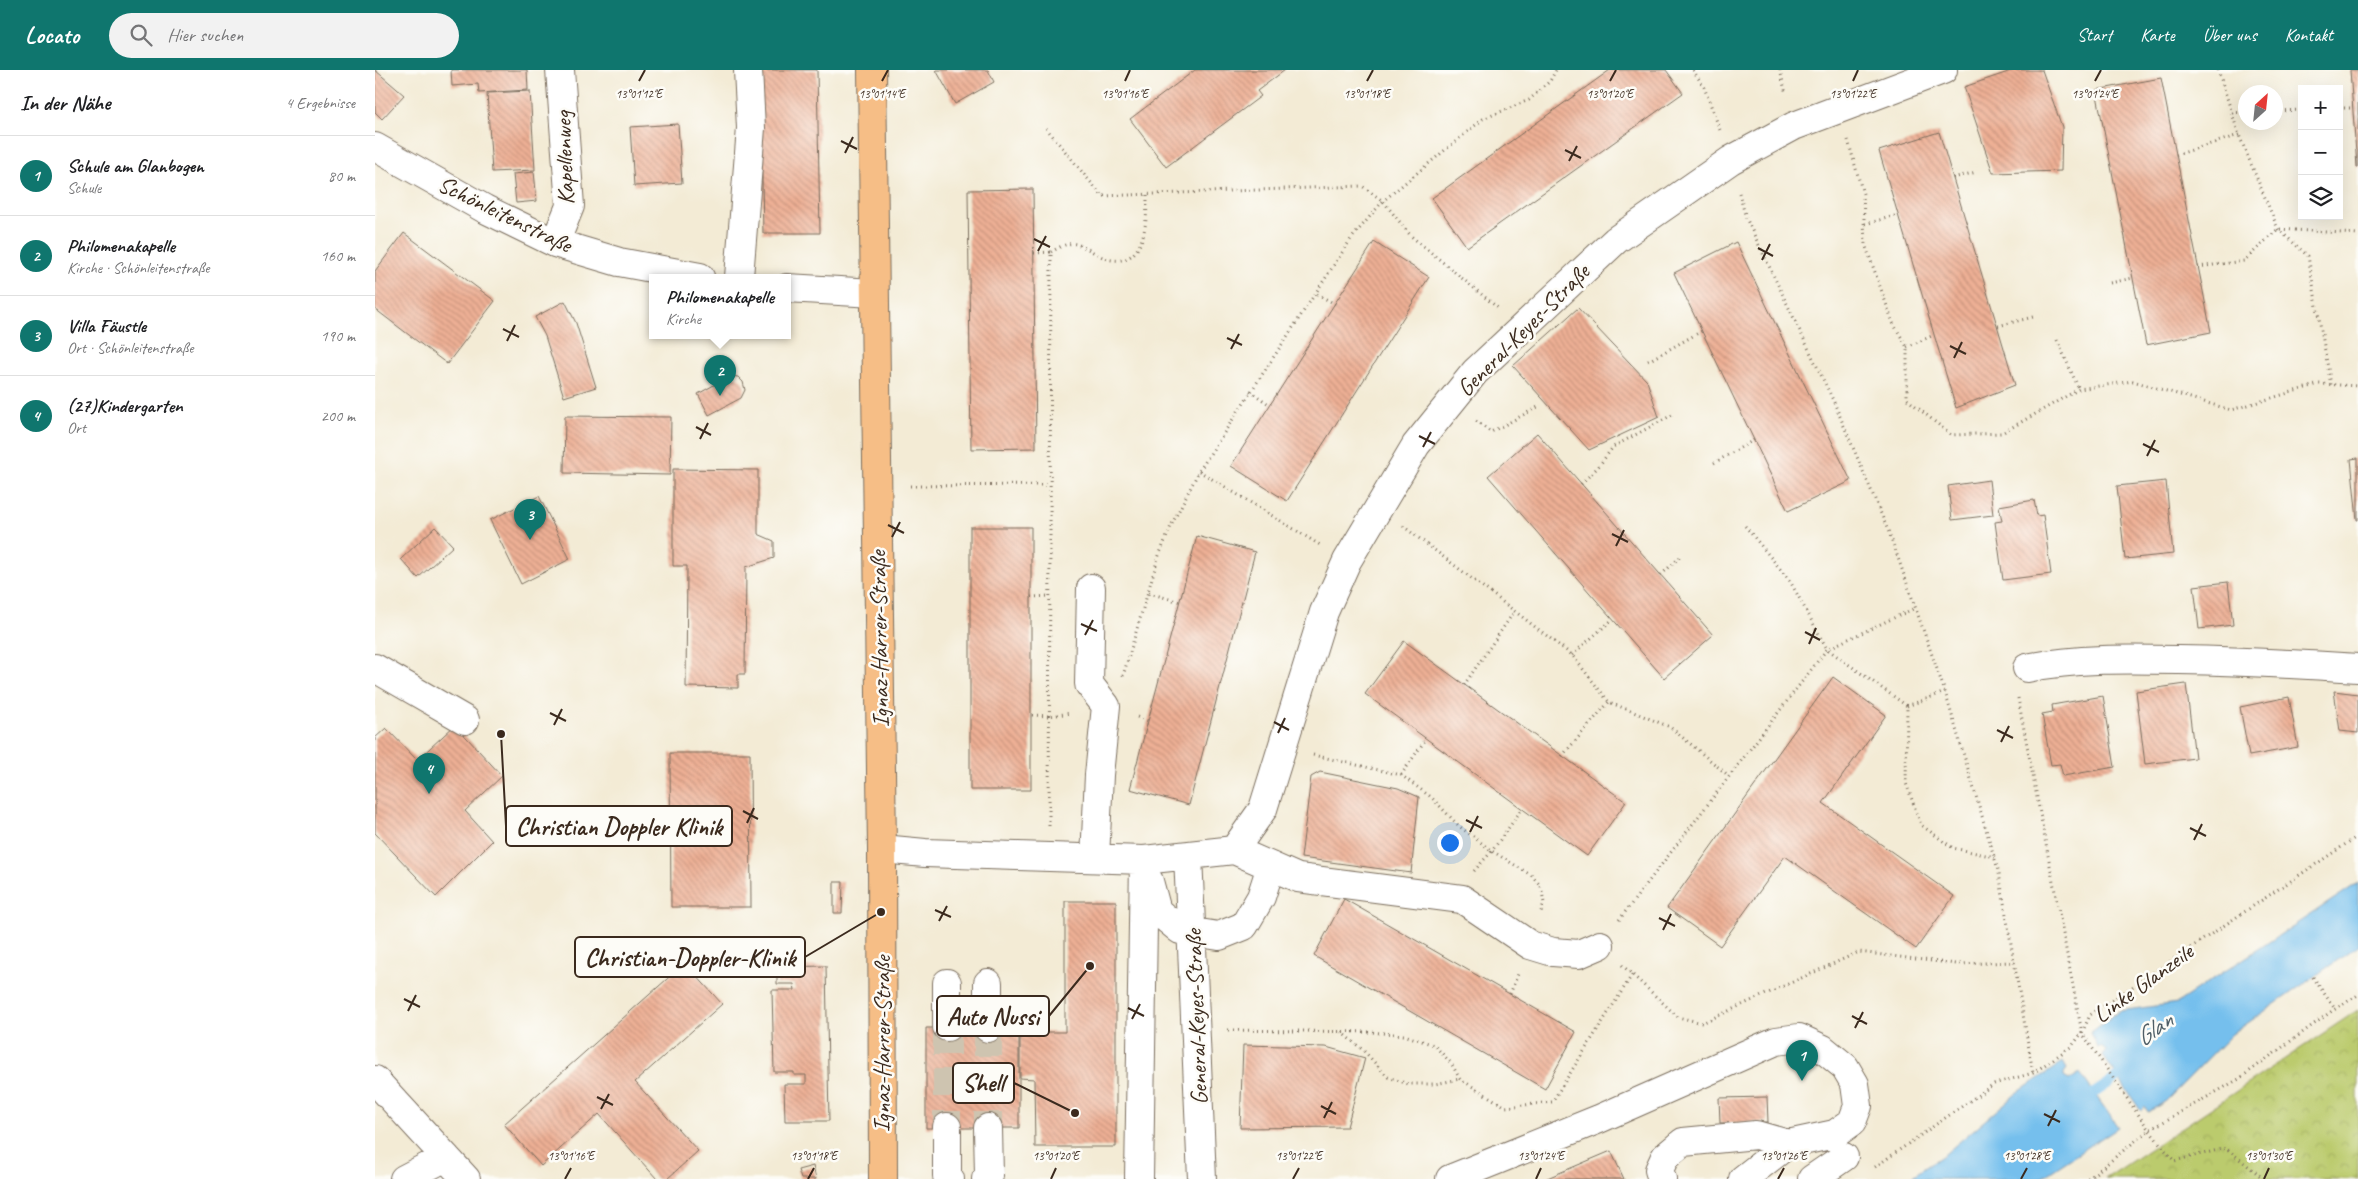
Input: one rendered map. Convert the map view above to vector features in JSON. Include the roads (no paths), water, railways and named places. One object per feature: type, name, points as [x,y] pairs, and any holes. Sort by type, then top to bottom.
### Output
[{"type":"main road","name":"Ignaz-Harrer-Straße","points":[[872,70],[882,849],[883,1179]]},
{"type":"street","name":"Kapellenweg","points":[[555,244],[570,206],[560,70]]},
{"type":"street","points":[[739,274],[751,128],[748,70]]},
{"type":"street","name":"General-Keyes-Straße","points":[[1234,850],[1263,809],[1324,612],[1347,561],[1417,445],[1475,372],[1617,240],[1731,160],[1776,136],[1839,108],[1943,70]]},
{"type":"street","name":"Schönleitenstraße","points":[[375,147],[485,209],[555,244],[619,262],[684,274]]},
{"type":"street","points":[[791,288],[874,293]]},
{"type":"street","points":[[1091,588],[1089,684],[1106,706],[1099,775],[1095,858]]},
{"type":"street","points":[[2027,668],[2060,662],[2148,659],[2250,661],[2358,668]]},
{"type":"street","points":[[375,668],[465,720]]},
{"type":"street","points":[[882,849],[925,853],[1143,860],[1234,850],[1298,878],[1462,899],[1530,945],[1553,952],[1579,954],[1600,945]]},
{"type":"street","name":"General-Keyes-Straße","points":[[1189,855],[1202,1179]]},
{"type":"street","points":[[1143,860],[1157,911],[1180,930],[1219,936],[1244,926],[1261,897],[1271,866]]},
{"type":"street","points":[[1139,1179],[1143,860]]},
{"type":"street","points":[[947,983],[947,1028]]},
{"type":"street","points":[[988,983],[988,1028]]},
{"type":"street","points":[[1450,1179],[1599,1119],[1776,1041],[1799,1038],[1823,1049],[1845,1067],[1855,1084],[1858,1106],[1852,1122],[1835,1134],[1788,1144],[1743,1179]]},
{"type":"street","points":[[375,1080],[466,1179]]},
{"type":"street","points":[[947,1127],[947,1176],[950,1179]]},
{"type":"street","points":[[986,1179],[989,1176],[988,1128]]},
{"type":"street","points":[[1662,1179],[1659,1170],[1665,1157],[1683,1142],[1756,1135],[1788,1144]]},
{"type":"street","points":[[404,1179],[446,1157]]},
{"type":"street","points":[[1812,1179],[1844,1157]]},
{"type":"water","points":[[2358,883],[2358,946],[2232,1034],[2166,1101],[2148,1112],[2145,1107],[2141,1111],[2103,1056],[2106,1050],[2101,1046],[2098,1048],[2090,1033],[2119,1011],[2177,1003]]},
{"type":"water","points":[[2063,1062],[2067,1069],[2064,1077],[2069,1080],[2080,1073],[2118,1127],[2040,1179],[1908,1179],[1945,1154],[2017,1093]]},
{"type":"waterway","name":"Glan","points":[[2084,1100],[2128,1070]]},
{"type":"tunnel","points":[[947,1027],[947,1127]]},
{"type":"tunnel","points":[[988,1028],[988,1128]]},
{"type":"place","name":"Philomenakapelle","points":[[720,396]]},
{"type":"place","name":"Villa Fäustle","points":[[530,540]]},
{"type":"place","name":"Christian Doppler Klinik","points":[[501,734]]},
{"type":"place","name":"(27)Kindergarten","points":[[429,794]]},
{"type":"place","name":"Christian-Doppler-Klinik","points":[[881,912]]},
{"type":"place","name":"Auto Nussi","points":[[1090,966]]},
{"type":"place","name":"Schule am Glanbogen","points":[[1802,1081]]},
{"type":"place","name":"Shell","points":[[1075,1113]]}]
